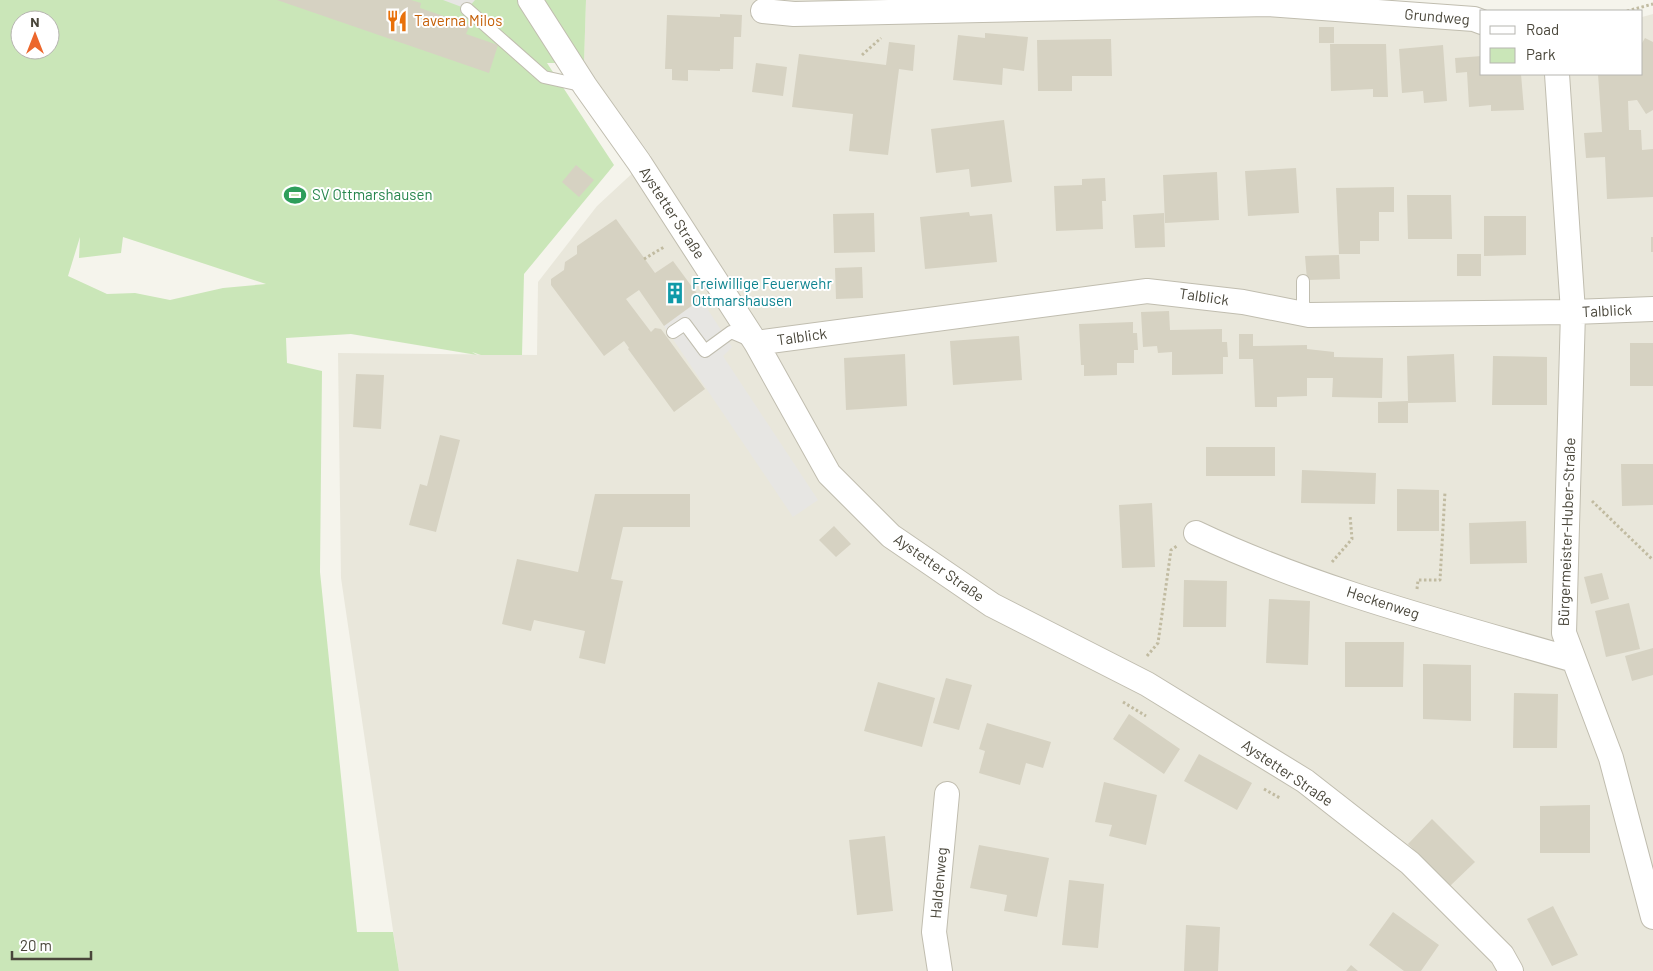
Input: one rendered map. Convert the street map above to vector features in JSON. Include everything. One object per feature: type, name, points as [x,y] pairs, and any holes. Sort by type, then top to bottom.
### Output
[{"type":"street","name":"Aystetter Straße","points":[[530,0],[585,86],[639,162],[756,343],[829,474],[891,536],[992,605],[1147,684],[1305,782],[1410,863],[1502,955],[1511,971]]},
{"type":"street","name":"Grundweg","points":[[763,11],[794,14],[1268,4],[1474,19],[1480,21]]},
{"type":"street","points":[[1557,75],[1573,312]]},
{"type":"street","name":"Talblick","points":[[756,343],[1147,291],[1243,302],[1304,314],[1573,312],[1653,308]]},
{"type":"street","name":"Bürgermeister-Huber-Straße","points":[[1573,312],[1564,633],[1611,758],[1653,917]]},
{"type":"street","name":"Heckenweg","points":[[1196,534],[1250,559],[1321,583],[1416,614],[1574,660]]},
{"type":"street","name":"Haldenweg","points":[[940,971],[934,932],[947,794]]},
{"type":"lane","points":[[467,9],[544,77],[585,86]]},
{"type":"lane","points":[[1304,281],[1304,314]]},
{"type":"lane","points":[[673,332],[685,324],[705,351],[731,332],[756,343]]},
{"type":"path","points":[[1631,10],[1653,4]]},
{"type":"path","points":[[644,259],[654,252]]},
{"type":"path","points":[[1416,614],[1418,580],[1440,580],[1445,492]]},
{"type":"path","points":[[1591,500],[1653,560]]},
{"type":"path","points":[[1321,583],[1331,564],[1352,539],[1350,515]]},
{"type":"path","points":[[1158,643],[1171,550]]},
{"type":"shaded area","points":[[443,0],[475,0],[467,9]]},
{"type":"shaded area","points":[[586,0],[1363,0],[1480,11],[1480,75],[1643,75],[1643,17],[1653,14],[1653,971],[399,971],[341,578],[338,353],[537,355],[538,282],[597,206],[651,156],[584,63]]},
{"type":"shaded area","points":[[701,299],[732,347],[723,356],[818,500],[793,517],[664,326]]},
{"type":"green space","points":[[0,0],[586,0],[584,63],[547,63],[614,165],[524,274],[522,355],[481,355],[472,352],[477,355],[351,334],[286,338],[287,363],[322,371],[320,572],[357,932],[393,932],[399,971],[0,971]],"holes":[[[80,237],[79,258],[121,253],[123,237],[266,284],[223,288],[170,300],[135,293],[107,294],[68,276]]]},
{"type":"building","points":[[277,0],[411,0],[421,3],[420,8],[470,25],[466,34],[498,45],[489,73]]},
{"type":"building","points":[[720,14],[742,15],[741,37],[734,37],[733,69],[720,69],[720,71],[688,70],[688,81],[672,80],[672,69],[665,69],[667,15],[720,17]]},
{"type":"building","points":[[1319,27],[1334,27],[1334,43],[1319,43]]},
{"type":"building","points":[[985,33],[1028,37],[1024,71],[1003,68],[1002,85],[953,80],[958,35],[985,38]]},
{"type":"building","points":[[1645,38],[1653,42],[1653,110],[1646,114],[1637,100],[1628,101],[1629,130],[1641,130],[1642,150],[1653,149],[1653,197],[1607,199],[1605,157],[1586,158],[1584,133],[1602,132],[1598,75],[1643,75],[1643,41]]},
{"type":"building","points":[[1111,39],[1112,76],[1072,76],[1072,91],[1038,91],[1037,40]]},
{"type":"building","points":[[889,42],[915,45],[913,71],[899,69],[888,155],[849,151],[853,114],[792,107],[799,54],[886,65]]},
{"type":"building","points":[[1330,44],[1386,44],[1388,97],[1373,97],[1373,89],[1331,91]]},
{"type":"building","points":[[1443,45],[1447,101],[1424,103],[1423,91],[1402,93],[1399,49]]},
{"type":"building","points":[[1480,56],[1480,75],[1521,75],[1524,110],[1491,111],[1491,105],[1469,107],[1467,72],[1456,73],[1455,58]]},
{"type":"building","points":[[756,63],[787,67],[783,96],[752,92]]},
{"type":"building","points":[[1004,120],[1012,182],[971,187],[969,169],[936,173],[931,129]]},
{"type":"building","points":[[576,165],[594,180],[579,197],[562,182]]},
{"type":"building","points":[[1296,168],[1299,213],[1248,216],[1245,171]]},
{"type":"building","points":[[1217,172],[1219,220],[1165,223],[1163,175]]},
{"type":"building","points":[[1105,178],[1106,201],[1102,201],[1103,229],[1056,231],[1054,186],[1082,185],[1082,179]]},
{"type":"building","points":[[1394,187],[1394,212],[1379,212],[1379,241],[1360,241],[1360,254],[1339,254],[1336,188]]},
{"type":"building","points":[[1407,195],[1451,195],[1452,239],[1408,239]]},
{"type":"building","points":[[969,212],[970,216],[992,214],[997,262],[925,269],[920,217]]},
{"type":"building","points":[[874,213],[875,252],[834,253],[833,214]]},
{"type":"building","points":[[1164,213],[1165,247],[1135,248],[1133,215]]},
{"type":"building","points":[[1484,216],[1526,216],[1526,255],[1484,256]]},
{"type":"building","points":[[616,219],[655,273],[673,261],[701,299],[664,326],[639,290],[626,299],[651,332],[655,328],[661,329],[705,389],[674,412],[624,341],[604,356],[551,285],[551,279],[564,270],[565,262],[577,254],[577,246]]},
{"type":"building","points":[[1651,237],[1653,237],[1653,252],[1651,252]]},
{"type":"building","points":[[1457,254],[1481,254],[1481,276],[1457,276]]},
{"type":"building","points":[[1339,255],[1340,279],[1307,280],[1305,256]]},
{"type":"building","points":[[862,267],[863,298],[836,299],[835,268]]},
{"type":"building","points":[[1169,311],[1170,330],[1222,329],[1222,342],[1227,342],[1228,357],[1223,357],[1223,374],[1172,375],[1172,352],[1158,353],[1157,346],[1143,347],[1141,312]]},
{"type":"building","points":[[1133,322],[1133,333],[1137,333],[1138,350],[1134,350],[1134,363],[1117,363],[1117,375],[1084,376],[1084,365],[1081,365],[1079,324]]},
{"type":"building","points":[[1239,334],[1253,334],[1253,346],[1307,345],[1307,349],[1334,352],[1334,357],[1383,358],[1382,398],[1332,397],[1333,378],[1307,378],[1307,396],[1277,397],[1277,407],[1255,407],[1253,359],[1239,359]]},
{"type":"building","points":[[1019,336],[1022,380],[953,385],[950,341]]},
{"type":"building","points":[[1630,343],[1653,343],[1653,386],[1630,386]]},
{"type":"building","points":[[905,354],[907,406],[846,410],[844,358]]},
{"type":"building","points":[[1454,354],[1456,402],[1408,403],[1408,423],[1378,423],[1378,402],[1408,401],[1407,356]]},
{"type":"building","points":[[1493,356],[1547,357],[1547,405],[1492,405]]},
{"type":"building","points":[[356,374],[384,375],[381,429],[353,427]]},
{"type":"building","points":[[440,435],[460,440],[436,532],[409,525],[420,484],[427,486]]},
{"type":"building","points":[[1206,447],[1275,447],[1275,476],[1206,476]]},
{"type":"building","points":[[1621,464],[1653,464],[1653,505],[1622,506]]},
{"type":"building","points":[[1302,470],[1376,473],[1375,504],[1301,503]]},
{"type":"building","points":[[1397,489],[1439,490],[1439,531],[1397,531]]},
{"type":"building","points":[[595,494],[690,494],[690,527],[623,527],[611,579],[623,581],[605,664],[579,658],[585,631],[534,620],[531,631],[502,624],[517,559],[578,572]]},
{"type":"building","points":[[1152,503],[1155,567],[1122,568],[1119,505]]},
{"type":"building","points":[[1526,521],[1527,563],[1470,564],[1469,523]]},
{"type":"building","points":[[834,526],[851,544],[836,557],[819,540]]},
{"type":"building","points":[[1602,573],[1609,599],[1591,604],[1584,577]]},
{"type":"building","points":[[1184,580],[1227,581],[1226,627],[1183,627]]},
{"type":"building","points":[[1269,599],[1310,601],[1308,665],[1266,663]]},
{"type":"building","points":[[1629,603],[1640,649],[1606,657],[1595,611]]},
{"type":"building","points":[[1345,642],[1404,642],[1403,687],[1345,687]]},
{"type":"building","points":[[1653,648],[1653,675],[1632,681],[1625,656]]},
{"type":"building","points":[[1423,664],[1471,665],[1471,721],[1423,719]]},
{"type":"building","points":[[946,678],[972,685],[959,730],[933,723]]},
{"type":"building","points":[[878,682],[935,698],[922,747],[864,731]]},
{"type":"building","points":[[1514,693],[1558,694],[1557,748],[1513,748]]},
{"type":"building","points":[[1129,714],[1180,749],[1164,774],[1113,739]]},
{"type":"building","points":[[987,723],[1051,742],[1043,768],[1026,763],[1020,785],[979,773],[985,751],[979,749]]},
{"type":"building","points":[[1199,754],[1252,783],[1237,810],[1184,781]]},
{"type":"building","points":[[1104,782],[1157,795],[1146,845],[1109,836],[1112,825],[1095,822]]},
{"type":"building","points":[[1590,805],[1590,853],[1540,853],[1540,806]]},
{"type":"building","points":[[1432,819],[1475,862],[1450,886],[1408,844]]},
{"type":"building","points":[[885,836],[893,911],[857,915],[849,840]]},
{"type":"building","points":[[979,845],[1049,858],[1037,917],[1004,911],[1007,895],[970,888]]},
{"type":"building","points":[[1069,880],[1104,884],[1098,948],[1062,945]]},
{"type":"building","points":[[1553,906],[1578,955],[1552,966],[1527,919]]},
{"type":"building","points":[[1393,912],[1439,945],[1421,971],[1404,971],[1369,945]]},
{"type":"building","points":[[1186,925],[1220,927],[1218,971],[1184,971]]},
{"type":"building","points":[[1351,965],[1358,971],[1346,971]]},
{"type":"place","name":"Taverna Milos","points":[[397,21]]},
{"type":"place","name":"SV Ottmarshausen","points":[[295,195]]},
{"type":"place","name":"Freiwillige Feuerwehr Ottmarshausen","points":[[675,293]]}]
